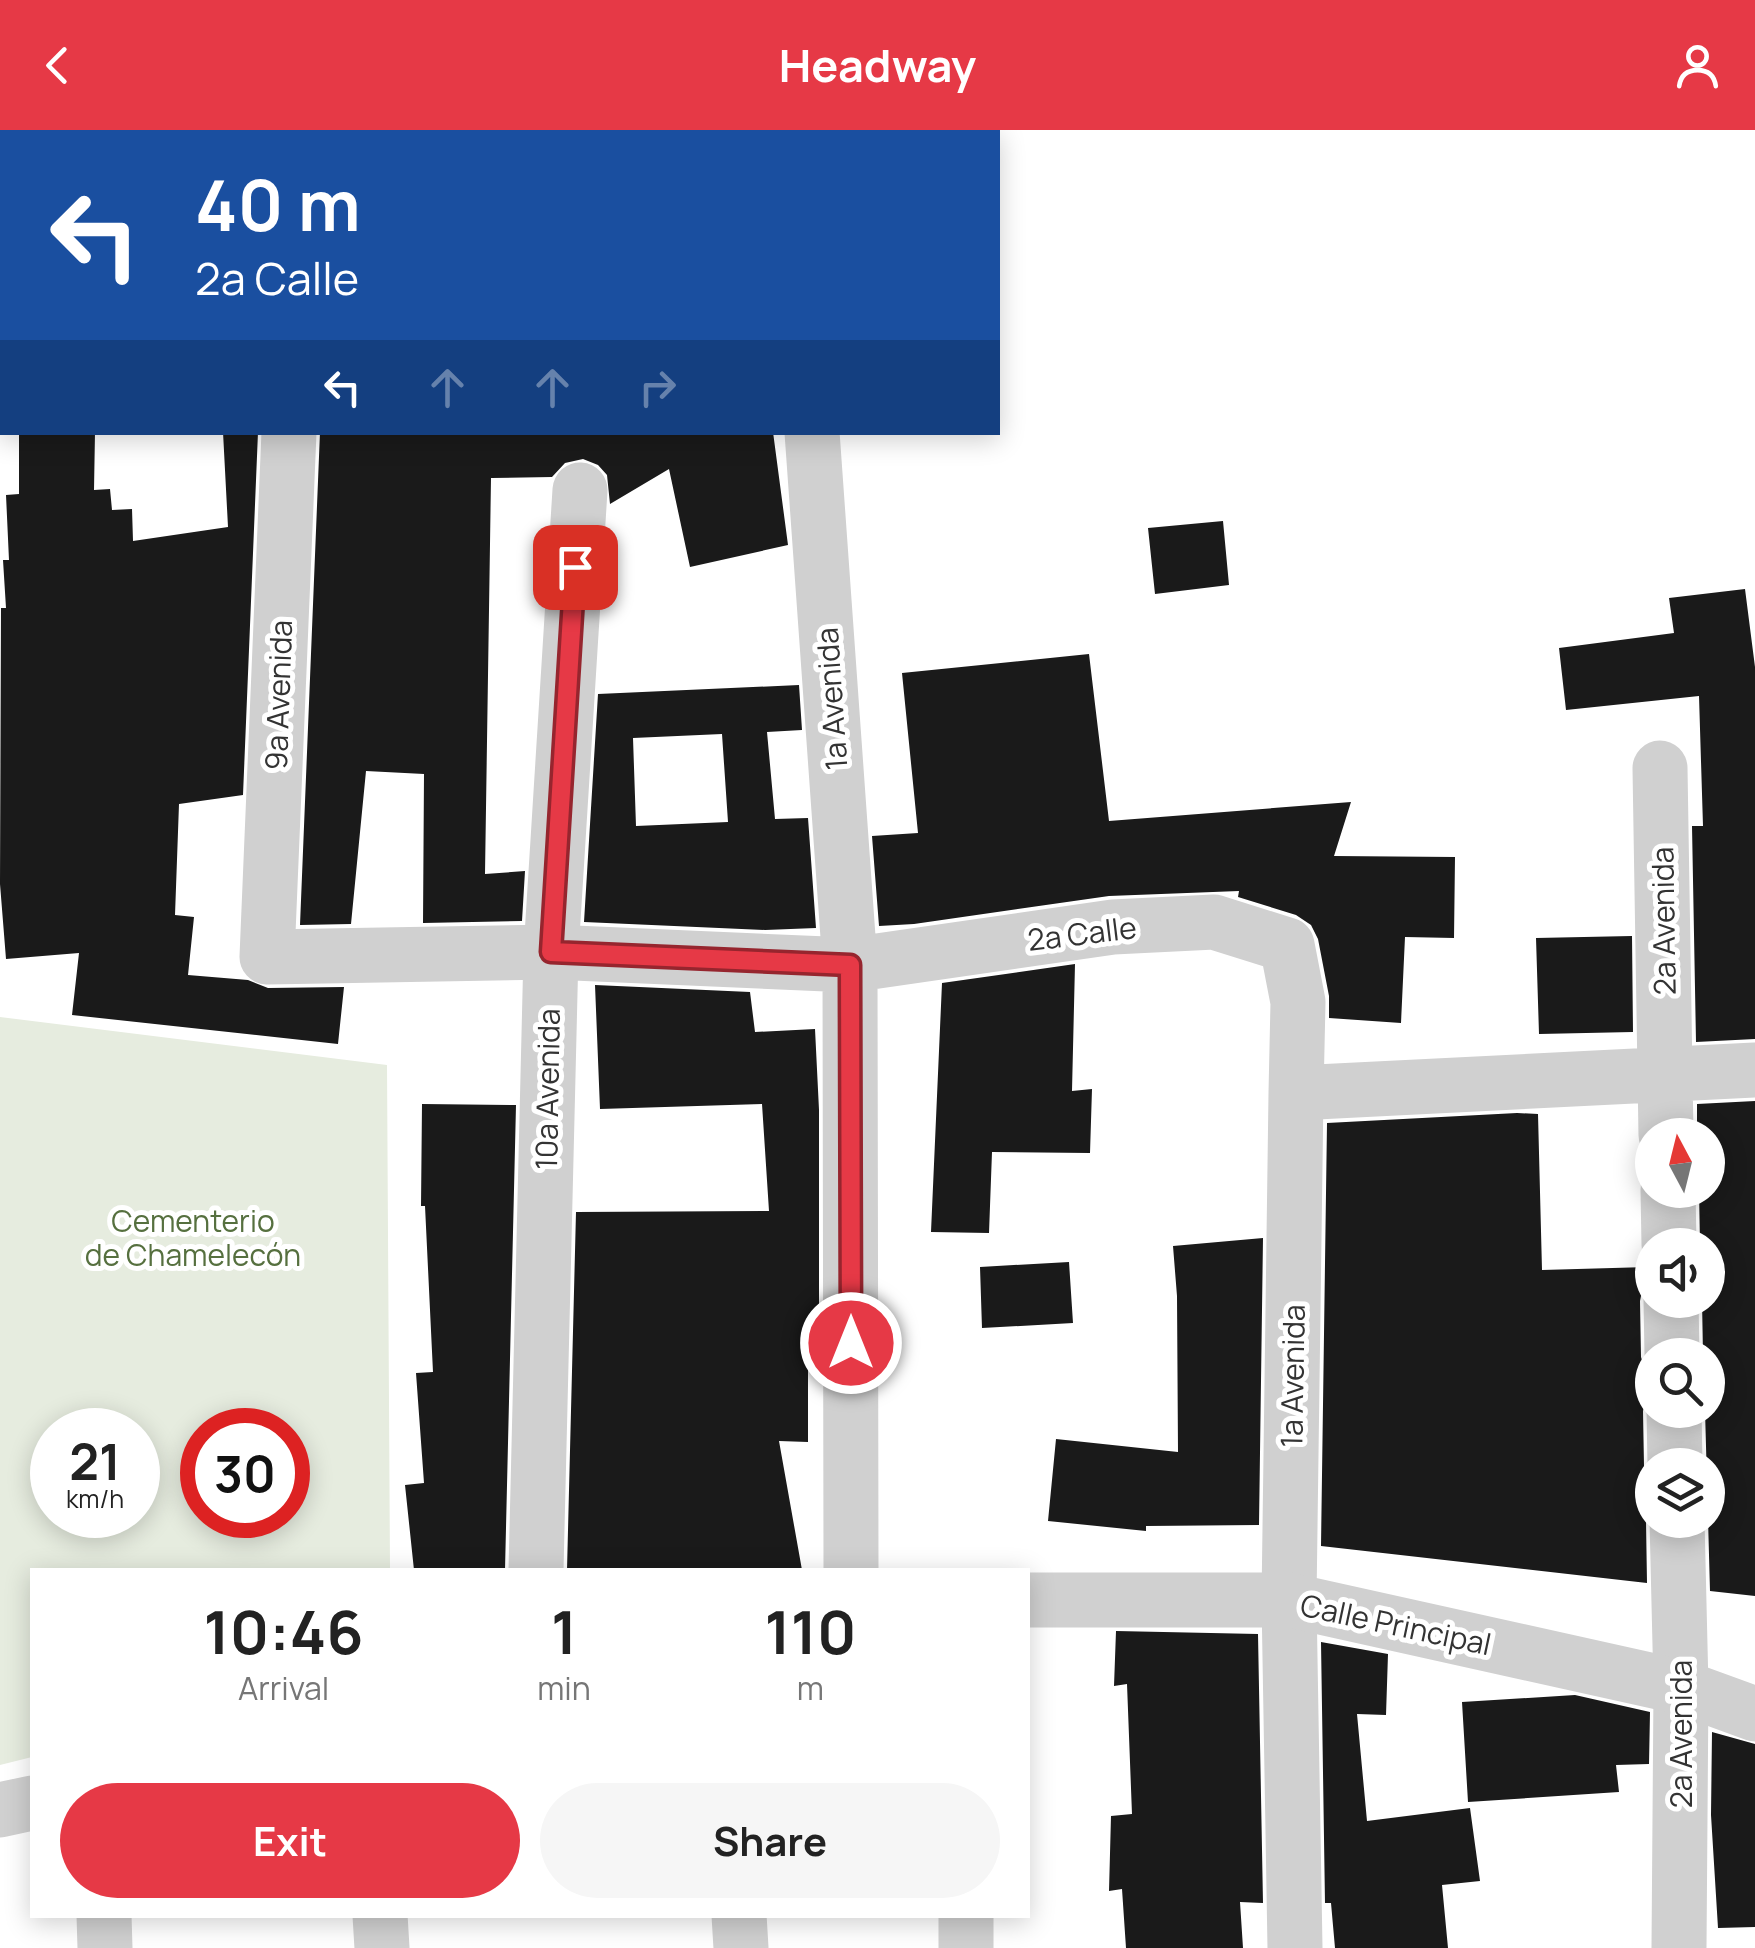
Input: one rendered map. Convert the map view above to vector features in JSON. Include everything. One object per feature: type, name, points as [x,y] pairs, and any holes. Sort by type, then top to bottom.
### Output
[{"type":"street","name":"9a Avenida","points":[[266,958],[289,435]]},
{"type":"street","name":"1a Avenida","points":[[812,435],[850,965],[851,1568]]},
{"type":"street","name":"10a Avenida","points":[[536,1568],[551,952],[580,490]]},
{"type":"street","name":"2a Avenida","points":[[1660,768],[1666,1118]]},
{"type":"street","name":"2a Calle","points":[[266,958],[551,952],[850,965],[1113,927],[1214,922],[1287,944],[1298,1002],[1296,1093]]},
{"type":"street","points":[[1296,1093],[1755,1070]]},
{"type":"street","name":"1a Avenida","points":[[1295,1948],[1290,1600],[1296,1093]]},
{"type":"street","name":"2a Avenida","points":[[1677,1538],[1681,1687],[1680,1948]]},
{"type":"street","name":"Calle Principal","points":[[1030,1600],[1290,1600],[1681,1687],[1755,1714]]},
{"type":"street","points":[[0,1810],[30,1803]]},
{"type":"street","points":[[104,1918],[105,1948]]},
{"type":"street","points":[[380,1918],[382,1948]]},
{"type":"street","points":[[739,1918],[741,1948]]},
{"type":"street","points":[[966,1918],[966,1948]]},
{"type":"green space","name":"Cementerio de Chamelecón","points":[[0,1017],[387,1065],[390,1568],[30,1568],[30,1758],[0,1765]]},
{"type":"building","points":[[19,435],[95,435],[94,490],[110,489],[112,510],[132,509],[133,541],[228,527],[223,435],[258,435],[243,795],[179,804],[175,915],[194,917],[188,975],[248,980],[268,988],[344,987],[338,1044],[72,1015],[79,953],[6,959],[0,884],[1,608],[6,608],[3,560],[9,560],[6,495],[19,494]]},
{"type":"building","points":[[320,435],[773,435],[788,545],[690,567],[669,469],[610,504],[607,475],[598,465],[583,459],[565,463],[552,477],[491,478],[485,874],[525,871],[522,921],[423,923],[424,774],[366,771],[351,924],[300,925]]},
{"type":"building","points":[[1223,521],[1229,585],[1155,594],[1148,528]]},
{"type":"building","points":[[1745,589],[1755,667],[1755,1039],[1696,1042],[1692,826],[1703,826],[1699,696],[1566,710],[1559,648],[1674,633],[1669,598]]},
{"type":"building","points":[[1089,654],[1109,821],[1351,802],[1334,856],[1455,857],[1454,938],[1405,937],[1401,1023],[1329,1018],[1329,996],[1318,939],[1311,925],[1296,915],[1238,897],[1239,891],[1109,896],[879,926],[872,836],[918,833],[902,673]]},
{"type":"building","points":[[799,685],[802,730],[767,732],[775,819],[808,818],[816,928],[765,930],[584,922],[598,694]],"holes":[[[722,734],[728,822],[636,826],[633,738]]]},
{"type":"building","points":[[1632,936],[1633,1032],[1539,1034],[1536,938]]},
{"type":"building","points":[[1075,964],[1072,1091],[1092,1089],[1090,1153],[992,1152],[989,1233],[931,1232],[942,983]]},
{"type":"building","points":[[595,985],[750,992],[755,1032],[815,1029],[819,1324],[808,1324],[808,1442],[779,1441],[802,1568],[567,1568],[576,1212],[769,1211],[762,1104],[600,1109]]},
{"type":"building","points":[[1755,1101],[1755,1596],[1710,1591],[1709,1538],[1725,1538],[1725,1448],[1706,1448],[1705,1428],[1725,1428],[1725,1338],[1703,1338],[1702,1318],[1725,1318],[1725,1228],[1700,1228],[1699,1208],[1725,1208],[1725,1118],[1697,1118],[1697,1104]]},
{"type":"building","points":[[422,1104],[516,1105],[505,1568],[414,1568],[405,1485],[424,1483],[416,1373],[433,1372],[425,1206],[421,1206]]},
{"type":"building","points":[[1538,1114],[1542,1270],[1635,1267],[1635,1318],[1640,1318],[1641,1338],[1635,1338],[1635,1428],[1643,1428],[1644,1448],[1635,1448],[1635,1538],[1646,1538],[1647,1583],[1321,1546],[1327,1123]]},
{"type":"building","points":[[1263,1238],[1259,1525],[1146,1526],[1146,1531],[1048,1521],[1056,1439],[1178,1452],[1173,1246]]},
{"type":"building","points":[[1069,1262],[1073,1323],[982,1328],[980,1267]]},
{"type":"building","points":[[1116,1631],[1258,1634],[1263,1903],[1240,1902],[1243,1948],[1126,1948],[1122,1889],[1109,1891],[1111,1816],[1132,1814],[1127,1684],[1114,1686]]},
{"type":"building","points":[[1321,1642],[1388,1654],[1386,1715],[1357,1714],[1367,1821],[1470,1808],[1480,1881],[1442,1885],[1448,1948],[1335,1948],[1331,1903],[1325,1903]]},
{"type":"building","points":[[1575,1695],[1650,1712],[1649,1764],[1616,1765],[1619,1792],[1468,1802],[1462,1702]]},
{"type":"building","points":[[1712,1732],[1755,1744],[1755,1927],[1718,1928],[1711,1815]]},
{"type":"route","points":[[575,567],[551,952],[850,965],[851,1343]]}]
